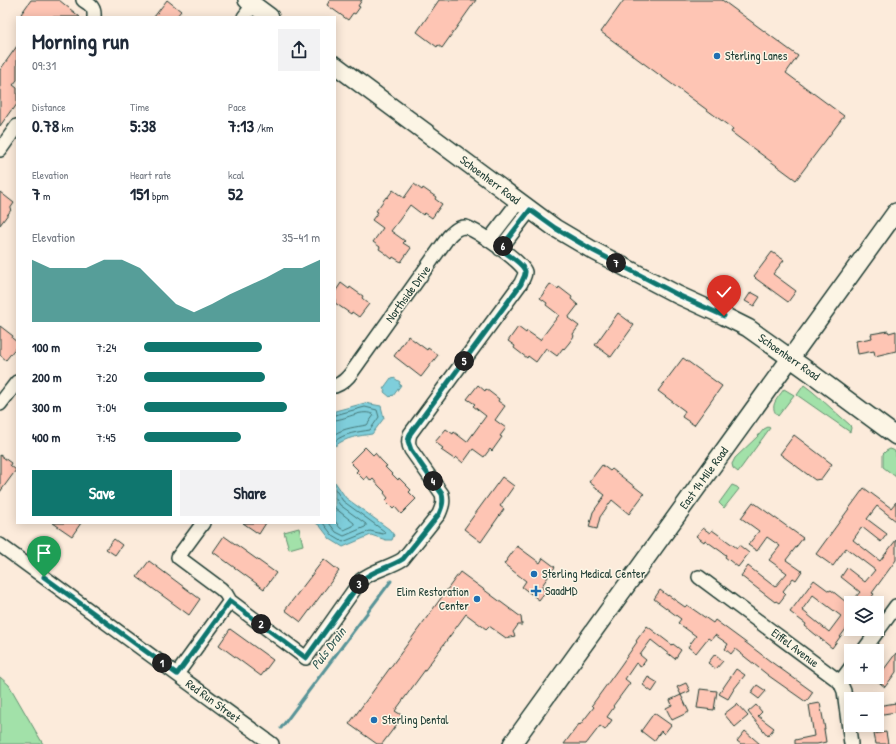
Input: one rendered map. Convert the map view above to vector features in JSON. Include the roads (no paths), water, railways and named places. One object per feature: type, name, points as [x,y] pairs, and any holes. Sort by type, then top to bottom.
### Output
[{"type":"main road","points":[[248,7],[268,16]]},
{"type":"main road","name":"Schoenherr Road","points":[[336,66],[555,228],[594,251],[678,295],[748,328],[896,436]]},
{"type":"main road","name":"East 14 Mile Road","points":[[512,744],[896,212]]},
{"type":"street","points":[[83,0],[94,10],[94,16]]},
{"type":"street","points":[[0,150],[16,127]]},
{"type":"street","points":[[495,244],[524,205]]},
{"type":"street","name":"Northside Drive","points":[[230,601],[306,658],[362,580],[368,574],[395,564],[403,559],[439,514],[444,499],[411,450],[408,441],[410,434],[521,284],[525,271],[517,262],[495,244],[470,228],[463,227],[455,230],[449,236],[352,372],[345,380],[336,386]]},
{"type":"street","points":[[0,404],[16,383]]},
{"type":"street","points":[[177,674],[230,601],[221,589],[178,557],[202,524]]},
{"type":"street","name":"Red Run Street","points":[[0,545],[272,744]]},
{"type":"street","name":"Eiffel Avenue","points":[[699,577],[840,682]]},
{"type":"street","points":[[868,644],[896,606]]},
{"type":"street","points":[[844,677],[840,682],[844,692],[852,744]]},
{"type":"water","points":[[391,378],[394,378],[400,382],[399,384],[401,385],[393,396],[392,395],[390,397],[384,392],[385,390],[383,389]]},
{"type":"water","points":[[365,403],[381,406],[384,418],[372,434],[357,436],[336,445],[336,411]]},
{"type":"water","points":[[336,483],[346,498],[389,529],[394,535],[392,540],[386,540],[371,535],[343,547],[330,539],[317,524],[336,524]]},
{"type":"waterway","name":"Puls Drain","points":[[281,728],[391,581]]},
{"type":"place","name":"Sterling Lanes","points":[[717,56]]},
{"type":"place","name":"Sterling Medical Center","points":[[534,574]]},
{"type":"place","name":"SaadMD","points":[[536,591]]},
{"type":"place","name":"Elim Restoration Center","points":[[477,599]]},
{"type":"place","name":"Sterling Dental","points":[[374,720]]}]
